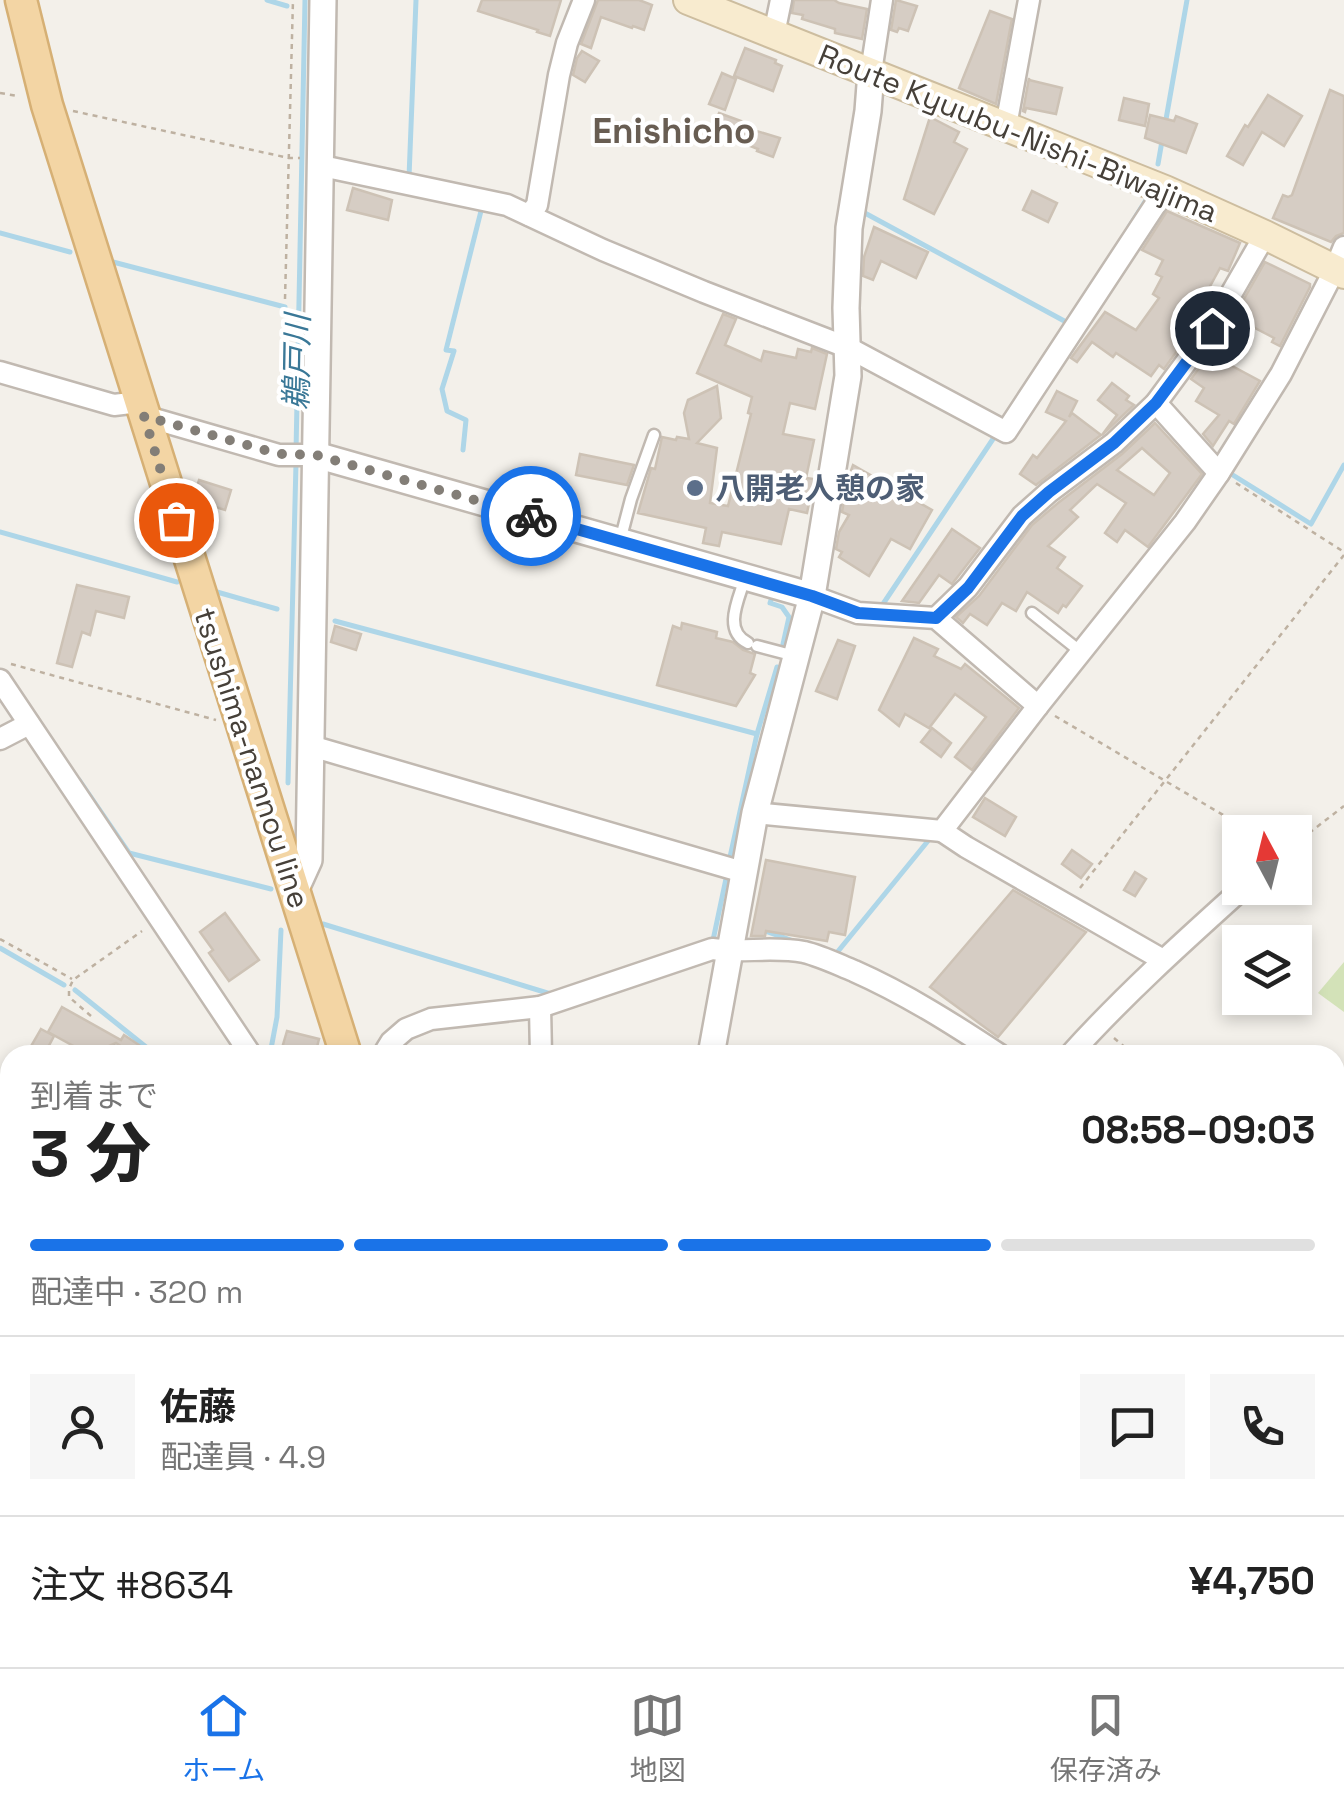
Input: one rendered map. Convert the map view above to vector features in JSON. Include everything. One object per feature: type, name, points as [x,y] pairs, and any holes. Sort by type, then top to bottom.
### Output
[{"type":"main road","name":"tsushima-nannou line","points":[[22,0],[47,105],[343,1045]]},
{"type":"main road","name":"Route Kyuubu-Nishi-Biwajima","points":[[694,1],[1341,263]]},
{"type":"street","points":[[294,894],[308,860],[311,455],[324,0]]},
{"type":"street","points":[[529,215],[537,205],[559,75],[584,0]]},
{"type":"street","points":[[774,34],[781,0]]},
{"type":"street","points":[[713,1045],[755,812],[812,596],[848,376],[849,228],[882,0]]},
{"type":"street","points":[[1006,126],[1029,0]]},
{"type":"street","points":[[322,166],[507,205],[704,292],[848,348],[1006,432],[1164,190]]},
{"type":"street","points":[[936,618],[968,588],[1022,516],[1114,443],[1156,403],[1212,328],[1266,235]]},
{"type":"street","points":[[942,831],[1186,522],[1281,374],[1341,263]]},
{"type":"street","points":[[0,372],[141,409],[284,454],[311,455],[812,596],[858,613],[936,618],[1038,706]]},
{"type":"street","points":[[1156,403],[1220,473]]},
{"type":"street","points":[[0,680],[244,1045]]},
{"type":"street","points":[[0,739],[29,724]]},
{"type":"street","points":[[311,746],[743,872]]},
{"type":"street","points":[[755,812],[942,831],[1164,960]]},
{"type":"street","points":[[1079,1045],[1224,905]]},
{"type":"street","points":[[389,1045],[406,1029],[431,1019],[540,1007],[712,949],[786,949],[824,958],[885,984],[985,1045]]},
{"type":"street","points":[[540,1007],[540,1045]]},
{"type":"lane","points":[[620,542],[654,435]]},
{"type":"lane","points":[[745,577],[733,620],[734,630],[740,639],[796,656]]},
{"type":"lane","points":[[1032,612],[1081,652]]},
{"type":"path","points":[[285,299],[293,0]]},
{"type":"path","points":[[47,105],[289,158]]},
{"type":"path","points":[[1067,905],[1344,554],[1220,473]]},
{"type":"path","points":[[0,661],[242,727]]},
{"type":"path","points":[[1038,706],[1223,815]]},
{"type":"path","points":[[1312,830],[1344,806]]},
{"type":"path","points":[[91,1016],[69,998],[73,980],[160,919]]},
{"type":"path","points":[[0,940],[73,980]]},
{"type":"path","points":[[1098,1024],[1122,1045]]},
{"type":"green space","points":[[1344,962],[1344,1012],[1318,993]]},
{"type":"building","points":[[482,0],[561,0],[550,36],[478,11]]},
{"type":"building","points":[[598,0],[639,0],[652,5],[644,30],[601,17],[591,48],[581,44]]},
{"type":"building","points":[[794,0],[834,0],[867,9],[862,39],[802,19],[803,15],[792,13]]},
{"type":"building","points":[[896,0],[917,6],[908,31],[891,30]]},
{"type":"building","points":[[990,11],[1012,19],[996,104],[959,88]]},
{"type":"building","points":[[745,48],[782,66],[773,91],[734,76]]},
{"type":"building","points":[[582,51],[599,61],[585,82],[573,75]]},
{"type":"building","points":[[722,73],[736,79],[725,110],[709,104]]},
{"type":"building","points":[[1029,78],[1062,88],[1056,114],[1026,108],[1023,111]]},
{"type":"building","points":[[1330,90],[1344,96],[1344,233],[1331,242],[1273,218],[1283,195],[1292,195]]},
{"type":"building","points":[[1268,95],[1302,116],[1284,146],[1262,132],[1243,165],[1227,156]]},
{"type":"building","points":[[1124,98],[1149,104],[1145,126],[1119,120]]},
{"type":"building","points":[[719,113],[741,121],[735,135],[714,126]]},
{"type":"building","points":[[1150,115],[1174,121],[1176,116],[1197,124],[1186,153],[1145,138]]},
{"type":"building","points":[[930,117],[959,132],[954,142],[967,149],[934,214],[904,199]]},
{"type":"building","points":[[740,126],[780,138],[773,157],[735,140]]},
{"type":"building","points":[[353,188],[392,200],[388,220],[347,210]]},
{"type":"building","points":[[1032,191],[1057,203],[1048,222],[1023,210]]},
{"type":"building","points":[[1167,211],[1240,243],[1228,271],[1220,268],[1208,290],[1215,294],[1164,369],[1159,365],[1151,376],[1092,342],[1077,362],[1071,358],[1105,312],[1136,330],[1159,298],[1153,294],[1162,277],[1156,274],[1163,260],[1142,250]]},
{"type":"building","points":[[874,227],[928,252],[916,278],[881,261],[873,280],[863,276],[864,257]]},
{"type":"building","points":[[1265,262],[1310,287],[1280,346],[1272,342],[1274,338],[1251,326],[1245,338],[1236,333],[1221,360],[1260,381],[1234,424],[1229,421],[1213,446],[1203,434],[1219,415],[1196,401],[1204,388],[1191,379],[1224,334]]},
{"type":"building","points":[[723,314],[736,319],[725,345],[761,361],[764,351],[796,358],[798,349],[811,352],[812,348],[827,354],[815,409],[790,403],[783,434],[814,440],[806,478],[814,479],[807,513],[789,509],[781,544],[722,532],[719,546],[703,543],[706,528],[638,513],[662,437],[689,439],[684,413],[688,400],[717,386],[721,418],[697,443],[717,448],[710,503],[728,506],[752,397],[697,373]]},
{"type":"building","points":[[1112,383],[1134,405],[1102,435],[1117,415],[1098,400]]},
{"type":"building","points":[[1057,391],[1077,401],[1069,417],[1072,413],[1101,435],[1036,485],[1020,474],[1066,421],[1046,412]]},
{"type":"building","points":[[1155,423],[1202,474],[1148,547],[1125,530],[1117,542],[1105,533],[1126,503],[1097,484],[1070,510],[1078,517],[1048,546],[1065,557],[1057,568],[1082,586],[1066,607],[1063,605],[1058,613],[1027,592],[1016,611],[1002,603],[987,625],[970,614],[963,623],[956,617],[979,596],[1032,525]],"holes":[[[1142,448],[1170,473],[1154,495],[1117,470]]]},
{"type":"building","points":[[580,454],[634,465],[627,485],[576,475]]},
{"type":"building","points":[[853,465],[932,510],[910,549],[891,539],[869,576],[839,557],[842,552],[836,549],[839,532],[849,515],[842,512],[845,495],[853,482],[848,479]]},
{"type":"building","points":[[199,480],[231,490],[225,510],[193,500]]},
{"type":"building","points":[[952,529],[980,548],[952,584],[939,575],[919,603],[902,601]]},
{"type":"building","points":[[77,585],[129,597],[124,618],[96,611],[90,635],[82,632],[72,667],[57,663]]},
{"type":"building","points":[[682,623],[717,632],[716,638],[755,654],[750,673],[755,675],[736,706],[657,685],[673,626],[681,629]]},
{"type":"building","points":[[335,626],[361,634],[356,650],[331,642]]},
{"type":"building","points":[[914,638],[938,649],[934,656],[961,669],[965,664],[1019,708],[972,770],[955,757],[986,717],[955,694],[929,728],[905,714],[899,726],[879,710]]},
{"type":"building","points":[[838,640],[855,646],[837,699],[816,691]]},
{"type":"building","points":[[932,728],[951,743],[941,757],[921,742]]},
{"type":"building","points":[[985,798],[1016,817],[1005,836],[973,817]]},
{"type":"building","points":[[1072,850],[1092,864],[1081,878],[1062,864]]},
{"type":"building","points":[[766,860],[855,877],[845,935],[829,932],[827,941],[766,931],[765,936],[751,936]]},
{"type":"building","points":[[1135,872],[1146,879],[1135,896],[1124,890]]},
{"type":"building","points":[[1013,890],[1086,932],[998,1037],[930,987]]},
{"type":"building","points":[[225,913],[259,960],[229,981],[200,932]]},
{"type":"building","points":[[62,1007],[121,1040],[124,1035],[139,1045],[72,1045],[48,1032]]},
{"type":"building","points":[[41,1029],[54,1036],[49,1045],[32,1045]]},
{"type":"building","points":[[287,1031],[319,1039],[318,1045],[283,1045]]},
{"type":"waterway","points":[[267,0],[287,6]]},
{"type":"waterway","name":"鵜戸川","points":[[296,452],[305,0]]},
{"type":"waterway","points":[[409,177],[416,0]]},
{"type":"waterway","points":[[1165,125],[1187,0]]},
{"type":"waterway","points":[[1158,164],[1162,141]]},
{"type":"waterway","points":[[1129,227],[1146,200]]},
{"type":"waterway","points":[[463,450],[466,420],[447,411],[442,389],[454,351],[446,350],[479,207]]},
{"type":"waterway","points":[[863,212],[1068,323]]},
{"type":"waterway","points":[[0,233],[70,252]]},
{"type":"waterway","points":[[113,262],[285,307]]},
{"type":"waterway","points":[[877,606],[881,607],[997,433]]},
{"type":"waterway","name":"鵜戸川","points":[[288,783],[296,463]]},
{"type":"waterway","points":[[1228,472],[1311,524],[1344,465]]},
{"type":"waterway","points":[[0,532],[177,582]]},
{"type":"waterway","points":[[217,592],[277,609]]},
{"type":"waterway","points":[[769,596],[770,603],[782,607],[789,617],[783,644]]},
{"type":"waterway","points":[[335,621],[757,734]]},
{"type":"waterway","points":[[730,857],[757,734],[777,667]]},
{"type":"waterway","points":[[79,780],[129,853],[271,889]]},
{"type":"waterway","points":[[835,955],[932,836]]},
{"type":"waterway","points":[[712,945],[727,874]]},
{"type":"waterway","points":[[323,924],[554,995]]},
{"type":"waterway","points":[[760,929],[796,942]]},
{"type":"waterway","name":"鵜戸川","points":[[272,1045],[277,1017],[281,930]]},
{"type":"waterway","points":[[0,948],[64,985]]},
{"type":"waterway","points":[[75,990],[144,1045]]},
{"type":"way so far","points":[[176,520],[144,416],[279,454],[316,455],[531,516]]},
{"type":"place","name":"八開老人憩の家","points":[[695,488]]},
{"type":"district","name":"Enishicho","points":[[674,131]]},
{"type":"route","points":[[531,516],[812,596],[858,613],[936,618],[968,588],[1022,516],[1114,443],[1156,403],[1212,328]]}]
